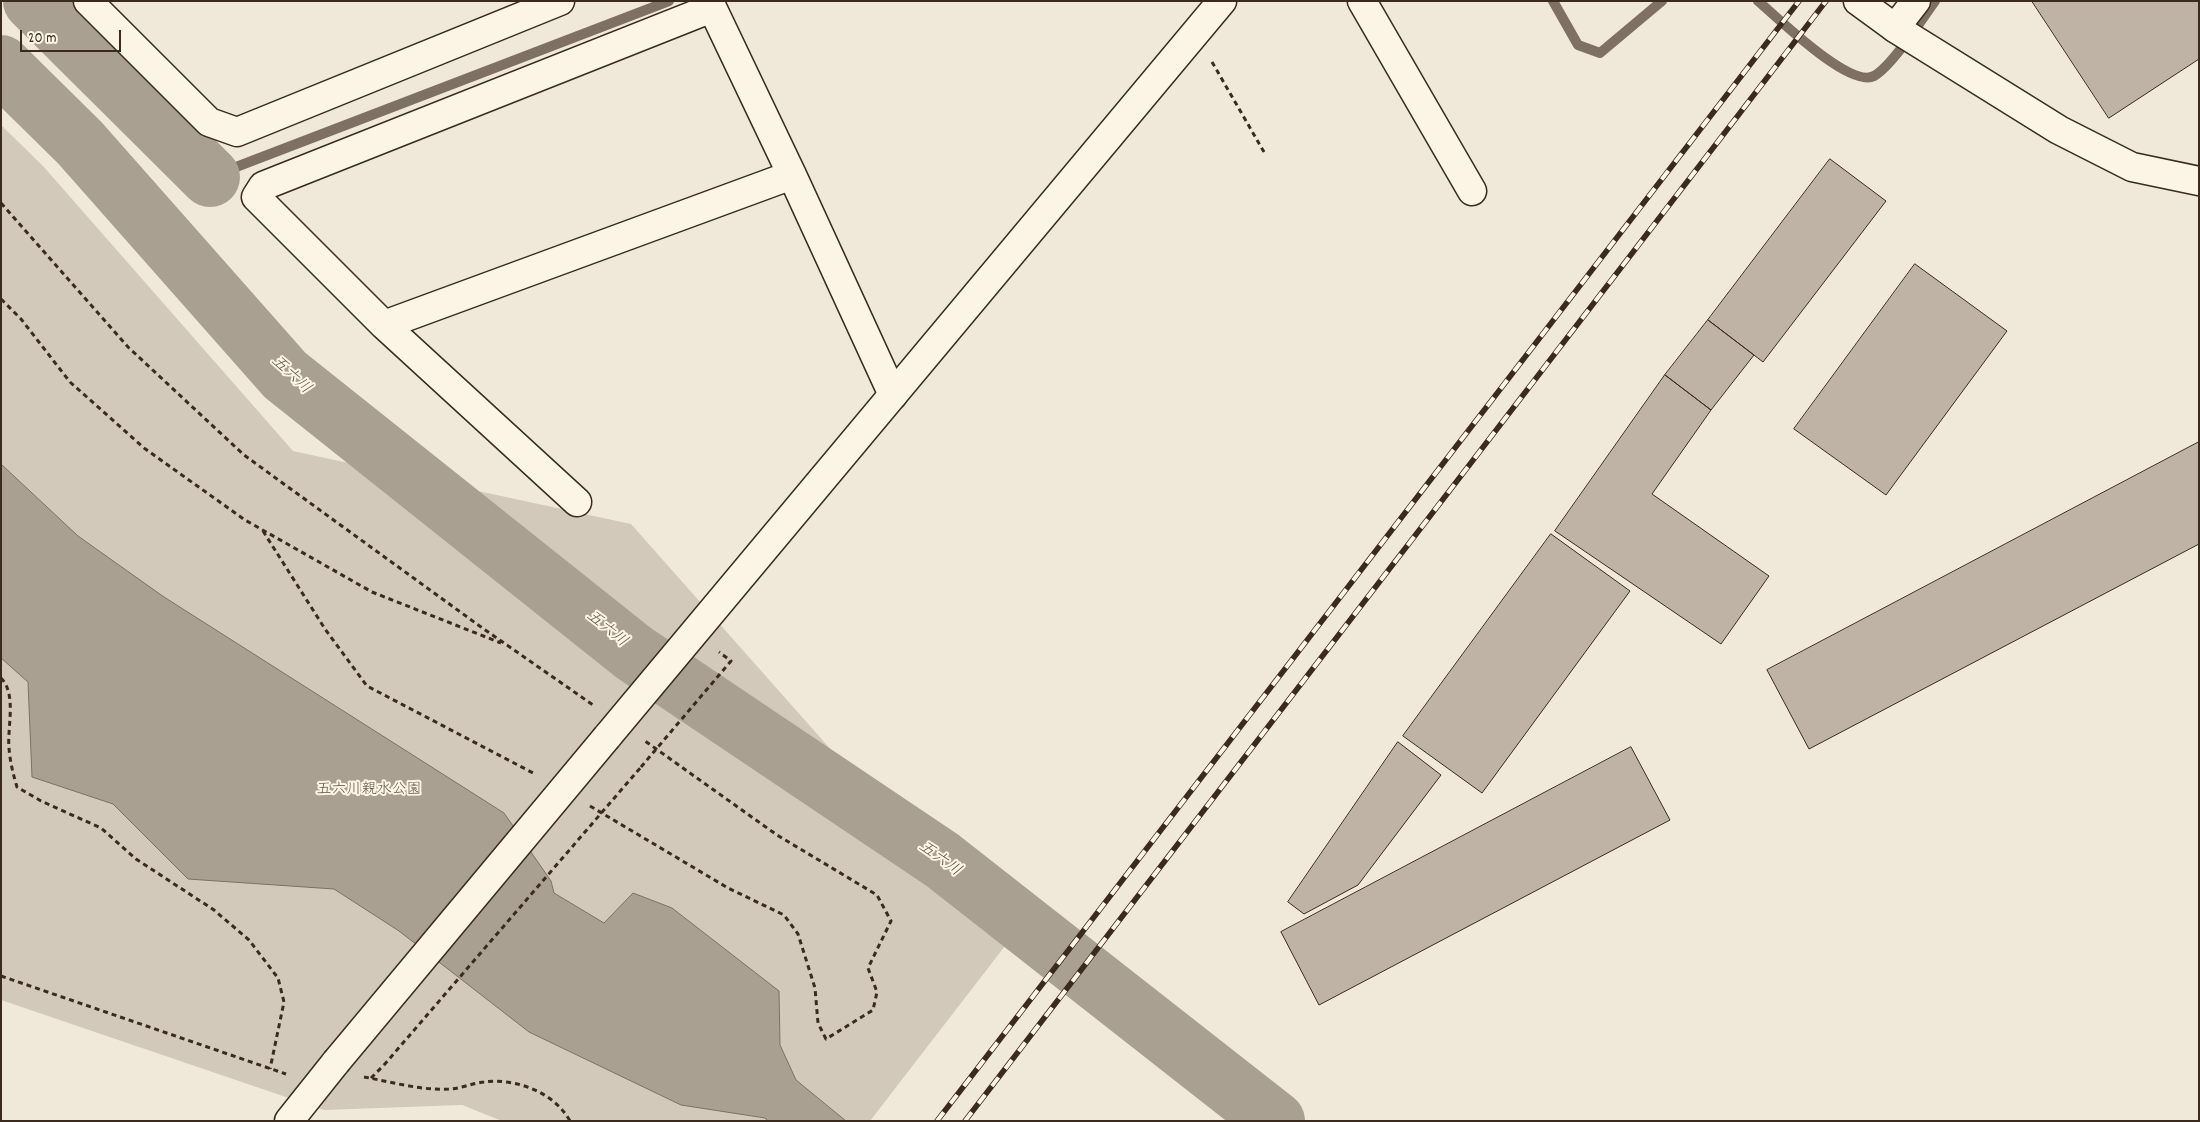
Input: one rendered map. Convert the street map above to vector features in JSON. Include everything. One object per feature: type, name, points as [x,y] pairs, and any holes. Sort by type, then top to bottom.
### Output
[{"type":"street","points":[[91,2],[209,122],[237,132],[560,1]]},
{"type":"street","points":[[289,1121],[327,1072],[679,649],[1222,1]]},
{"type":"street","points":[[1362,1],[1472,191]]},
{"type":"street","points":[[1858,1],[1895,28],[2059,130],[2132,167],[2199,181]]},
{"type":"street","points":[[1895,28],[1916,1]]},
{"type":"street","points":[[577,502],[384,325],[256,197],[263,186],[711,4],[893,395]]},
{"type":"street","points":[[384,325],[792,175]]},
{"type":"path","points":[[1190,39],[1207,54],[1264,152]]},
{"type":"path","points":[[1,203],[128,347],[244,455],[507,645],[620,721],[657,750],[777,835],[877,895],[891,921],[868,968],[877,992],[873,1010],[838,1034]]},
{"type":"path","points":[[1,298],[21,319],[70,382],[144,448],[245,520],[372,592],[507,645]]},
{"type":"path","points":[[1,678],[5,682],[9,697],[8,747],[17,787],[40,801],[101,828],[136,859],[214,910],[249,940],[278,978],[284,1002],[270,1069]]},
{"type":"path","points":[[371,1078],[657,750],[714,681]]},
{"type":"path","points":[[1,976],[270,1069],[327,1072],[413,1086],[451,1089],[485,1081],[520,1083],[548,1097],[570,1121]]},
{"type":"green space","name":"五六川親水公園","points":[[1,125],[43,166],[293,451],[631,524],[1005,946],[870,1121],[502,1121],[462,1105],[324,1110],[1,1000]]},
{"type":"shaded area","points":[[1,464],[78,536],[164,597],[504,813],[551,881],[554,893],[604,923],[633,893],[672,908],[779,991],[780,1045],[796,1080],[846,1121],[768,1121],[765,1118],[681,1105],[529,1032],[399,931],[334,889],[188,879],[113,804],[32,777],[28,682],[1,658]]},
{"type":"building","points":[[2032,1],[2199,1],[2199,59],[2109,118]]},
{"type":"building","points":[[1830,159],[1886,201],[1763,362],[1708,320]]},
{"type":"building","points":[[1915,264],[2007,331],[1886,495],[1794,429]]},
{"type":"building","points":[[1708,320],[1754,355],[1711,410],[1665,375]]},
{"type":"building","points":[[1665,375],[1711,410],[1652,494],[1769,576],[1721,644],[1555,531]]},
{"type":"building","points":[[2199,442],[2199,544],[1809,749],[1767,670]]},
{"type":"building","points":[[1551,534],[1630,591],[1482,793],[1403,736]]},
{"type":"building","points":[[1398,742],[1441,775],[1358,885],[1304,914],[1288,902]]},
{"type":"building","points":[[1631,747],[1670,820],[1319,1005],[1281,932]]},
{"type":"waterway","points":[[33,1],[210,177]]},
{"type":"waterway","points":[[210,177],[669,1]]},
{"type":"waterway","points":[[1553,1],[1578,45],[1600,53],[1662,1]]},
{"type":"waterway","points":[[1758,1],[1815,50],[1849,72],[1863,77],[1874,76],[1889,63],[1935,1]]},
{"type":"waterway","name":"五六川","points":[[1,65],[80,143],[285,375],[634,653],[942,860],[1275,1121]]},
{"type":"railway","points":[[937,1121],[1799,1]]},
{"type":"railway","points":[[965,1121],[1826,1]]}]
